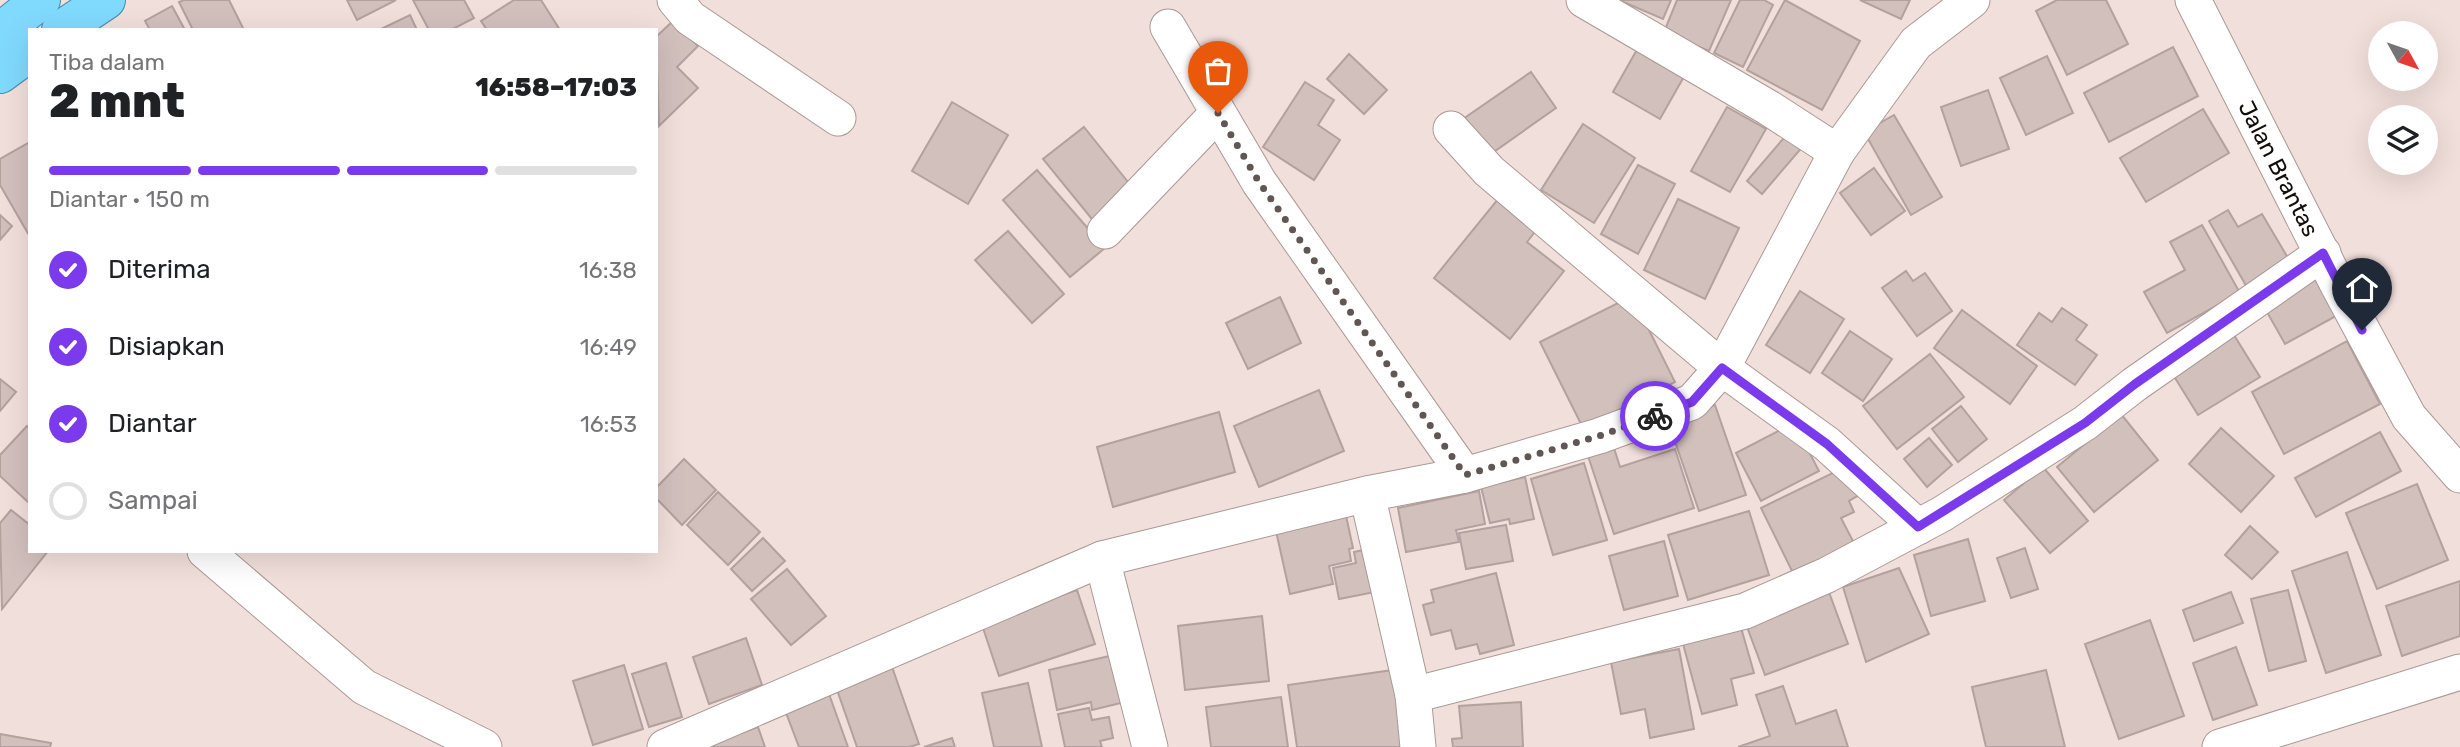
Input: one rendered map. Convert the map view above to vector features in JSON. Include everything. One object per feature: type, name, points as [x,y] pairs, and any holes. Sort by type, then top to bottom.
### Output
[{"type":"highway","points":[[0,32],[41,0]]},
{"type":"highway","points":[[64,28],[106,0]]},
{"type":"highway","points":[[0,74],[28,53]]},
{"type":"street","points":[[675,0],[690,18],[838,118]]},
{"type":"street","points":[[1584,0],[1769,108],[1837,152]]},
{"type":"street","points":[[665,747],[1102,559],[1367,494],[1465,475],[1599,436],[1692,402],[1722,368],[1837,152],[1916,43],[1972,0]]},
{"type":"street","name":"Jalan Brantas","points":[[2193,0],[2409,417],[2460,475]]},
{"type":"street","points":[[1168,27],[1259,182],[1465,475]]},
{"type":"street","points":[[1105,230],[1218,113]]},
{"type":"street","points":[[1451,130],[1489,171],[1722,368],[1827,444],[1918,527]]},
{"type":"street","points":[[1413,695],[1745,611],[1827,575],[1918,527],[2085,423],[2135,384],[2323,253]]},
{"type":"street","points":[[1367,494],[1413,695],[1418,747]]},
{"type":"street","points":[[207,553],[364,687],[484,747]]},
{"type":"street","points":[[1102,559],[1150,747]]},
{"type":"street","points":[[2220,747],[2460,672]]},
{"type":"building","points":[[229,0],[243,28],[192,28],[179,2]]},
{"type":"building","points":[[347,0],[396,0],[357,20]]},
{"type":"building","points":[[413,0],[464,0],[474,18],[455,28],[428,28]]},
{"type":"building","points":[[514,0],[541,0],[559,28],[486,28],[481,21]]},
{"type":"building","points":[[1619,0],[1671,0],[1663,19]]},
{"type":"building","points":[[1677,0],[1731,0],[1709,51],[1664,32]]},
{"type":"building","points":[[1740,0],[1764,0],[1773,5],[1743,67],[1714,53]]},
{"type":"building","points":[[1785,0],[1860,41],[1822,110],[1747,70]]},
{"type":"building","points":[[1860,0],[1910,0],[1901,19]]},
{"type":"building","points":[[2057,0],[2106,0],[2128,44],[2067,75],[2036,11]]},
{"type":"building","points":[[172,6],[184,28],[149,28],[145,21]]},
{"type":"building","points":[[410,15],[416,28],[383,28]]},
{"type":"building","points":[[673,21],[698,46],[677,67],[698,88],[659,126],[658,96],[658,35]]},
{"type":"building","points":[[1639,46],[1686,73],[1660,119],[1613,92]]},
{"type":"building","points":[[2173,47],[2198,96],[2109,142],[2084,93]]},
{"type":"building","points":[[1349,54],[1387,90],[1364,114],[1327,79]]},
{"type":"building","points":[[2047,56],[2073,113],[2026,135],[2000,78]]},
{"type":"building","points":[[1531,72],[1556,108],[1488,156],[1463,119]]},
{"type":"building","points":[[1305,82],[1334,100],[1318,125],[1340,140],[1314,180],[1263,147]]},
{"type":"building","points":[[1988,90],[2009,149],[1961,166],[1941,107]]},
{"type":"building","points":[[952,102],[1008,135],[968,204],[912,171]]},
{"type":"building","points":[[1727,107],[1766,129],[1730,192],[1691,171]]},
{"type":"building","points":[[2203,109],[2229,153],[2146,202],[2120,158]]},
{"type":"building","points":[[1894,115],[1942,197],[1911,215],[1864,132]]},
{"type":"building","points":[[1583,124],[1635,158],[1594,223],[1541,190]]},
{"type":"building","points":[[1084,127],[1136,192],[1096,224],[1043,159]]},
{"type":"building","points":[[1789,132],[1804,145],[1762,194],[1747,181]]},
{"type":"building","points":[[28,143],[28,234],[0,185],[0,159]]},
{"type":"building","points":[[1638,165],[1675,184],[1638,254],[1601,234]]},
{"type":"building","points":[[1874,168],[1905,211],[1871,235],[1840,193]]},
{"type":"building","points":[[1037,170],[1105,248],[1070,277],[1003,200]]},
{"type":"building","points":[[1503,193],[1541,224],[1527,242],[1564,271],[1510,339],[1434,278]]},
{"type":"building","points":[[1678,199],[1739,228],[1705,299],[1644,270]]},
{"type":"building","points":[[2228,210],[2238,227],[2262,214],[2291,263],[2248,289],[2209,221]]},
{"type":"building","points":[[0,215],[12,226],[0,240]]},
{"type":"building","points":[[2202,225],[2240,293],[2167,333],[2144,292],[2185,270],[2170,242]]},
{"type":"building","points":[[1008,231],[1064,294],[1032,323],[975,260]]},
{"type":"building","points":[[1906,271],[1913,281],[1925,273],[1952,311],[1917,336],[1882,288]]},
{"type":"building","points":[[2314,277],[2336,316],[2285,344],[2263,305]]},
{"type":"building","points":[[1800,291],[1844,319],[1810,373],[1766,345]]},
{"type":"building","points":[[1632,296],[1675,382],[1583,428],[1540,342]]},
{"type":"building","points":[[1280,297],[1301,343],[1248,369],[1226,323]]},
{"type":"building","points":[[2062,308],[2087,325],[2076,340],[2097,355],[2075,385],[2017,345],[2039,313],[2052,322]]},
{"type":"building","points":[[1962,310],[2037,366],[2010,404],[1934,348]]},
{"type":"building","points":[[2229,327],[2260,377],[2198,415],[2167,365]]},
{"type":"building","points":[[1850,331],[1892,359],[1863,401],[1822,373]]},
{"type":"building","points":[[2347,341],[2380,404],[2284,454],[2252,392]]},
{"type":"building","points":[[1930,354],[1964,397],[1897,449],[1863,406]]},
{"type":"building","points":[[0,379],[16,392],[0,411]]},
{"type":"building","points":[[1319,390],[1344,451],[1259,487],[1234,426]]},
{"type":"building","points":[[1715,405],[1746,495],[1699,511],[1668,421]]},
{"type":"building","points":[[1961,406],[1987,439],[1958,462],[1932,429]]},
{"type":"building","points":[[1219,412],[1235,472],[1113,507],[1097,447]]},
{"type":"building","points":[[2121,414],[2158,460],[2094,512],[2057,467]]},
{"type":"building","points":[[1794,423],[1819,471],[1761,501],[1736,453]]},
{"type":"building","points":[[27,426],[28,502],[0,476],[0,455]]},
{"type":"building","points":[[2221,428],[2274,476],[2241,512],[2189,464]]},
{"type":"building","points":[[2380,432],[2401,471],[2316,517],[2295,478]]},
{"type":"building","points":[[1929,438],[1952,465],[1927,487],[1904,459]]},
{"type":"building","points":[[1614,448],[1620,467],[1675,449],[1694,508],[1614,534],[1588,456]]},
{"type":"building","points":[[684,459],[716,490],[682,525],[658,500],[658,486]]},
{"type":"building","points":[[1584,463],[1607,540],[1553,555],[1531,479]]},
{"type":"building","points":[[1845,467],[1859,495],[1849,501],[1854,512],[1841,518],[1854,543],[1793,573],[1761,508]]},
{"type":"building","points":[[2043,467],[2088,521],[2050,553],[2004,500]]},
{"type":"building","points":[[1525,477],[1534,519],[1510,524],[1509,519],[1490,523],[1481,487]]},
{"type":"building","points":[[2417,484],[2448,560],[2377,589],[2346,513]]},
{"type":"building","points":[[1479,491],[1485,524],[1456,530],[1459,542],[1406,552],[1398,508]]},
{"type":"building","points":[[718,492],[760,532],[728,565],[687,525]]},
{"type":"building","points":[[11,510],[28,523],[28,553],[46,553],[2,609],[0,523]]},
{"type":"building","points":[[1345,511],[1353,548],[1349,549],[1351,561],[1329,566],[1333,584],[1290,594],[1274,522]]},
{"type":"building","points":[[1749,511],[1769,575],[1688,600],[1668,535]]},
{"type":"building","points":[[1506,525],[1513,561],[1466,569],[1459,533]]},
{"type":"building","points":[[2250,526],[2278,552],[2252,579],[2225,555]]},
{"type":"building","points":[[763,538],[785,561],[752,591],[731,569]]},
{"type":"building","points":[[1968,539],[1985,601],[1931,616],[1914,555]]},
{"type":"building","points":[[1664,541],[1678,596],[1624,610],[1609,556]]},
{"type":"building","points":[[1372,548],[1380,591],[1339,599],[1333,568],[1356,563],[1354,552]]},
{"type":"building","points":[[2025,548],[2038,589],[2011,598],[1997,558]]},
{"type":"building","points":[[2347,552],[2381,655],[2326,673],[2292,571]]},
{"type":"building","points":[[1899,568],[1929,634],[1866,662],[1843,587]]},
{"type":"building","points":[[787,569],[826,616],[791,645],[751,599]]},
{"type":"building","points":[[1496,573],[1514,645],[1480,654],[1477,644],[1456,649],[1451,630],[1431,635],[1423,605],[1434,602],[1431,590]]},
{"type":"building","points":[[2460,581],[2460,636],[2402,656],[2386,606]]},
{"type":"building","points":[[1826,584],[1848,644],[1765,675],[1743,616]]},
{"type":"building","points":[[1077,590],[1095,644],[999,676],[981,622]]},
{"type":"building","points":[[2288,590],[2306,661],[2269,671],[2251,599]]},
{"type":"building","points":[[2231,592],[2243,623],[2194,641],[2183,610]]},
{"type":"building","points":[[1262,616],[1269,681],[1185,690],[1178,626]]},
{"type":"building","points":[[2150,620],[2184,716],[2119,739],[2085,644]]},
{"type":"building","points":[[1740,624],[1754,673],[1731,679],[1737,705],[1702,714],[1682,640]]},
{"type":"building","points":[[746,638],[762,685],[709,704],[693,657]]},
{"type":"building","points":[[2236,647],[2257,705],[2213,720],[2193,663]]},
{"type":"building","points":[[1679,649],[1694,729],[1650,738],[1645,709],[1621,714],[1611,662]]},
{"type":"building","points":[[1118,654],[1129,701],[1092,710],[1091,702],[1057,710],[1049,670]]},
{"type":"building","points":[[666,663],[682,717],[649,727],[632,674]]},
{"type":"building","points":[[891,664],[919,744],[909,747],[857,747],[835,684]]},
{"type":"building","points":[[624,665],[643,729],[593,745],[573,681]]},
{"type":"building","points":[[1393,670],[1404,747],[1297,747],[1288,685]]},
{"type":"building","points":[[2046,670],[2065,747],[1986,747],[1972,687]]},
{"type":"building","points":[[1028,683],[1042,747],[994,747],[982,693]]},
{"type":"building","points":[[1783,686],[1796,724],[1836,710],[1848,747],[1738,747],[1770,736],[1756,695]]},
{"type":"building","points":[[829,694],[848,747],[799,747],[785,710]]},
{"type":"building","points":[[1281,697],[1288,747],[1211,747],[1206,707]]},
{"type":"building","points":[[1521,702],[1523,747],[1453,747],[1452,739],[1462,738],[1459,706]]},
{"type":"building","points":[[1089,708],[1092,720],[1109,717],[1113,738],[1100,741],[1102,747],[1065,747],[1058,714]]},
{"type":"building","points":[[758,727],[765,747],[701,747]]},
{"type":"building","points":[[0,734],[51,743],[50,747],[0,747]]},
{"type":"building","points":[[952,738],[955,747],[924,747]]},
{"type":"way so far","points":[[1218,113],[1259,182],[1465,475],[1599,436],[1655,416]]},
{"type":"route","points":[[1655,416],[1692,402],[1722,368],[1827,444],[1918,527],[2085,423],[2135,384],[2323,253],[2362,330]]}]
